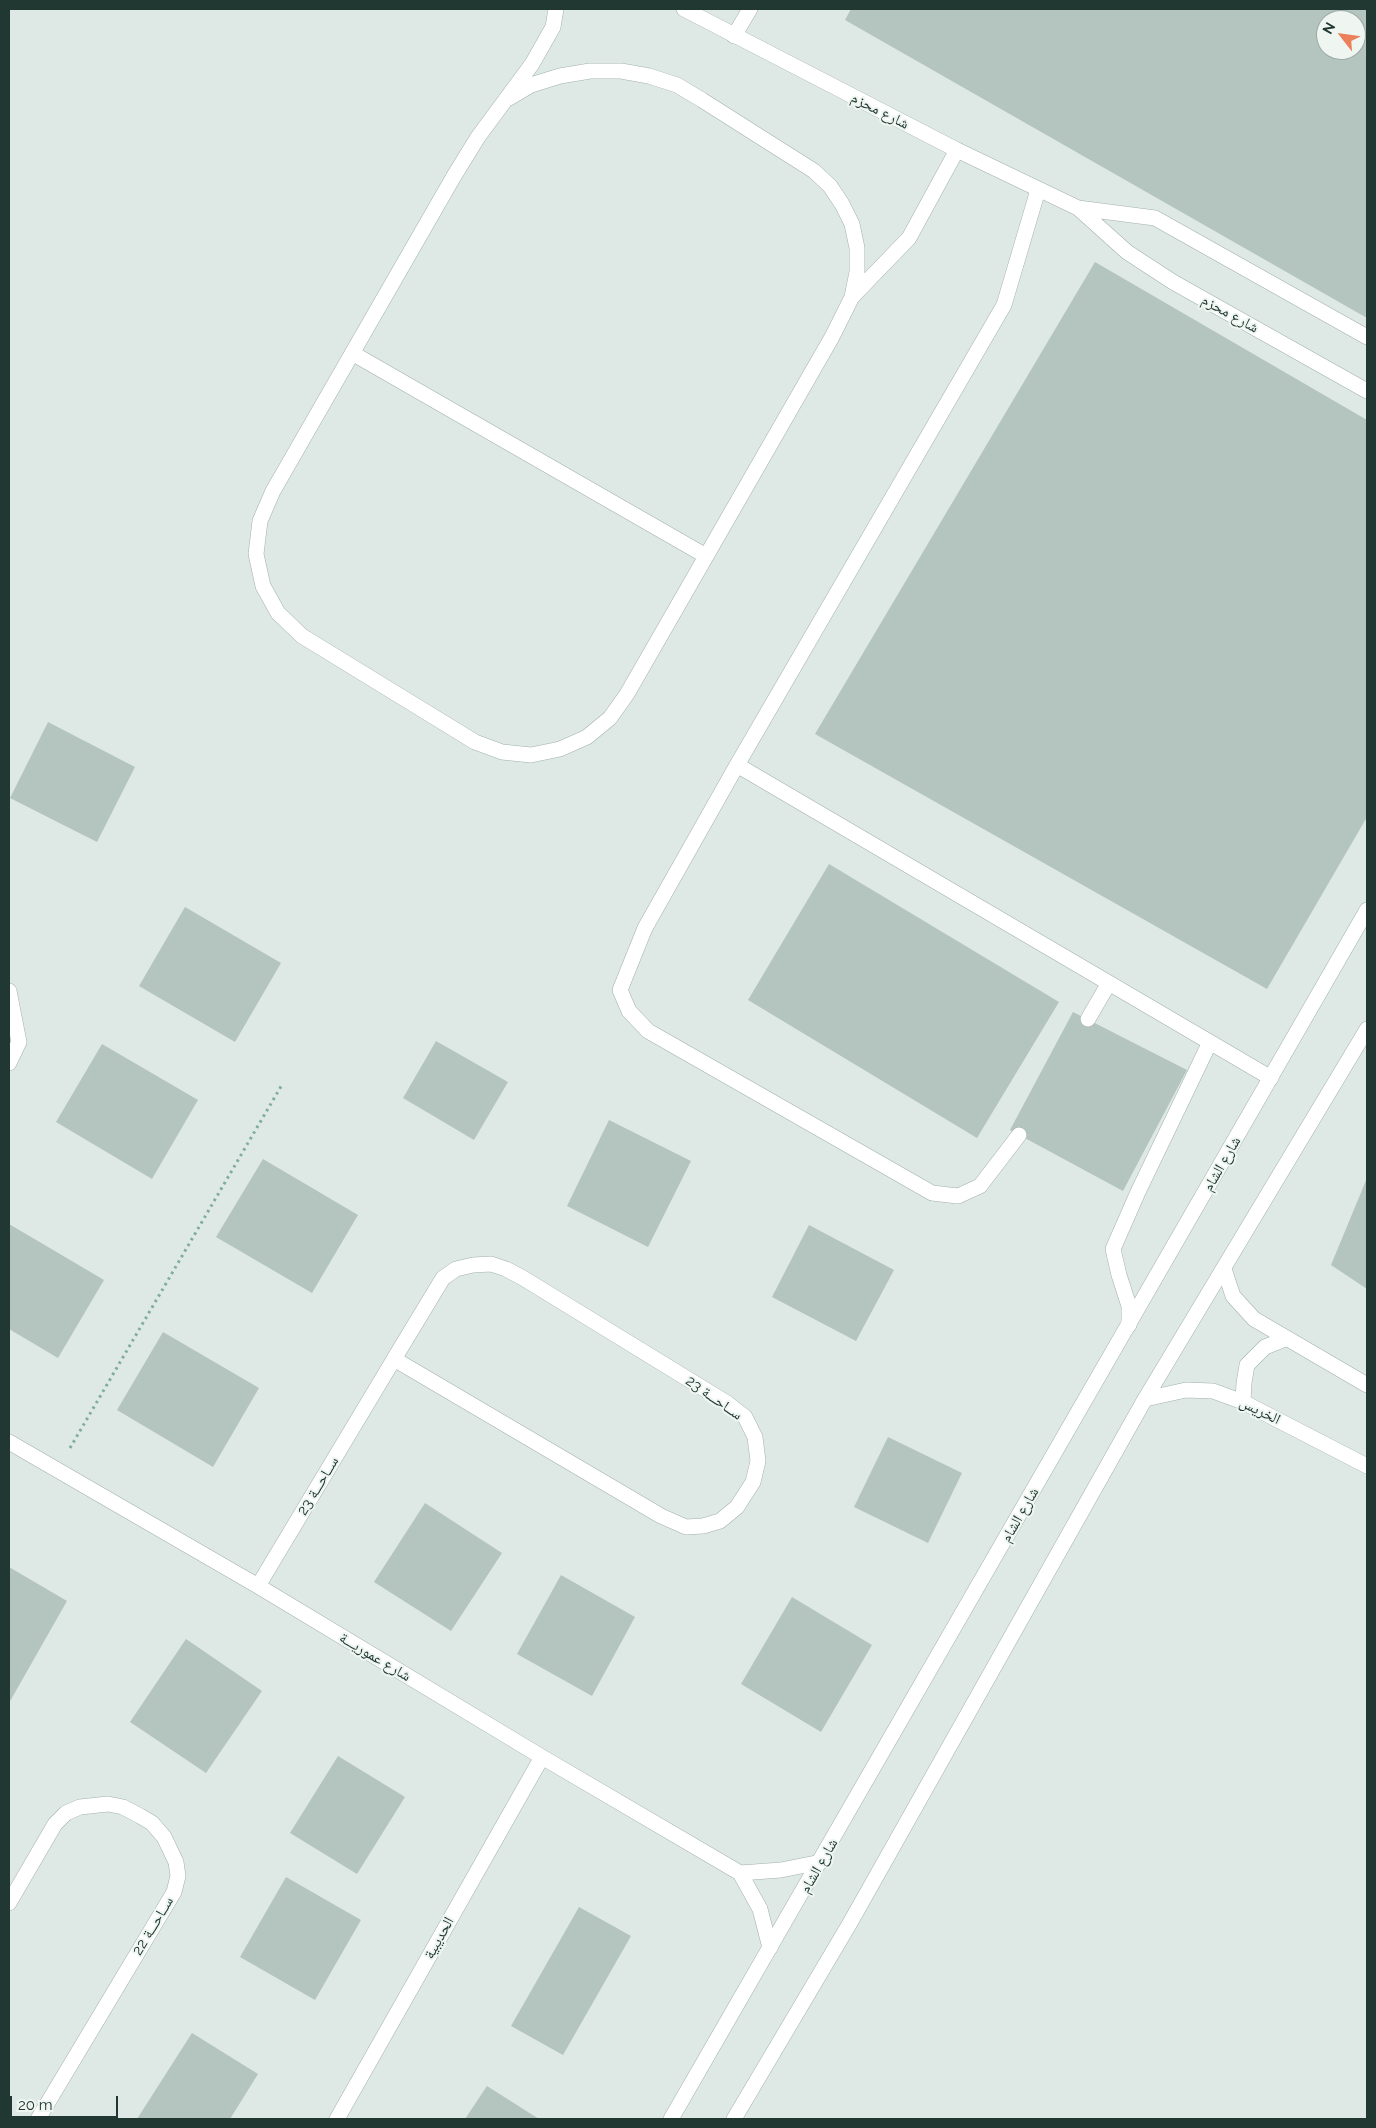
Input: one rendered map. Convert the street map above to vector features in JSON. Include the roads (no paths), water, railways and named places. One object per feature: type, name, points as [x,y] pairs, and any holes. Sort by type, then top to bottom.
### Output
[{"type":"street","points":[[504,100],[531,86],[553,78],[590,71],[621,71],[649,76],[677,86],[814,171],[830,186],[842,204],[852,224],[857,248],[857,272],[852,296],[832,337],[627,694],[610,718],[587,737],[560,749],[531,755],[502,752],[474,742],[302,636],[278,614],[263,586],[256,554],[260,521],[273,491],[454,176],[504,100],[532,64],[553,27],[556,9]]},
{"type":"street","name":"شارع محزم","points":[[684,9],[957,150],[1078,208],[1154,218],[1367,337]]},
{"type":"street","points":[[734,36],[750,9]]},
{"type":"street","points":[[852,296],[909,238],[957,150]]},
{"type":"street","points":[[1019,1135],[980,1186],[958,1196],[932,1193],[648,1031],[629,1011],[620,990],[645,928],[737,765],[1004,305],[1038,190]]},
{"type":"street","name":"شارع محزم","points":[[1078,208],[1127,252],[1173,282],[1367,391]]},
{"type":"street","points":[[352,353],[706,556]]},
{"type":"street","points":[[737,765],[1271,1078]]},
{"type":"street","name":"شارع الشام","points":[[671,2119],[821,1862],[1367,910]]},
{"type":"street","points":[[1088,1019],[1109,983]]},
{"type":"street","points":[[9,991],[19,1042],[9,1064]]},
{"type":"street","points":[[734,2119],[850,1923],[1144,1399],[1367,1029]]},
{"type":"street","points":[[1129,1325],[1129,1306],[1118,1275],[1113,1249],[1138,1192],[1210,1042]]},
{"type":"street","name":"ســاحـــة 23","points":[[258,1586],[394,1359],[443,1278],[456,1269],[473,1265],[491,1264],[506,1269],[727,1403],[745,1417],[755,1437],[758,1461],[753,1482],[737,1507],[720,1521],[703,1526],[686,1527],[661,1516],[394,1359]]},
{"type":"street","points":[[1224,1268],[1233,1296],[1254,1319],[1285,1339],[1367,1385]]},
{"type":"street","points":[[1243,1402],[1247,1366],[1266,1347],[1285,1339]]},
{"type":"street","name":"الخريس","points":[[1144,1399],[1186,1390],[1213,1391],[1243,1402],[1367,1466]]},
{"type":"street","name":"شارع عموريـــة","points":[[9,1442],[258,1586],[542,1758],[740,1873]]},
{"type":"street","name":"الحديبية","points":[[337,2119],[542,1758]]},
{"type":"street","name":"ســاحـــة 22","points":[[9,1903],[55,1824],[66,1813],[80,1807],[108,1804],[123,1807],[140,1816],[152,1823],[164,1837],[176,1862],[178,1876],[174,1892],[38,2119]]},
{"type":"street","points":[[770,1948],[760,1909],[740,1873],[780,1870],[821,1862]]}]
